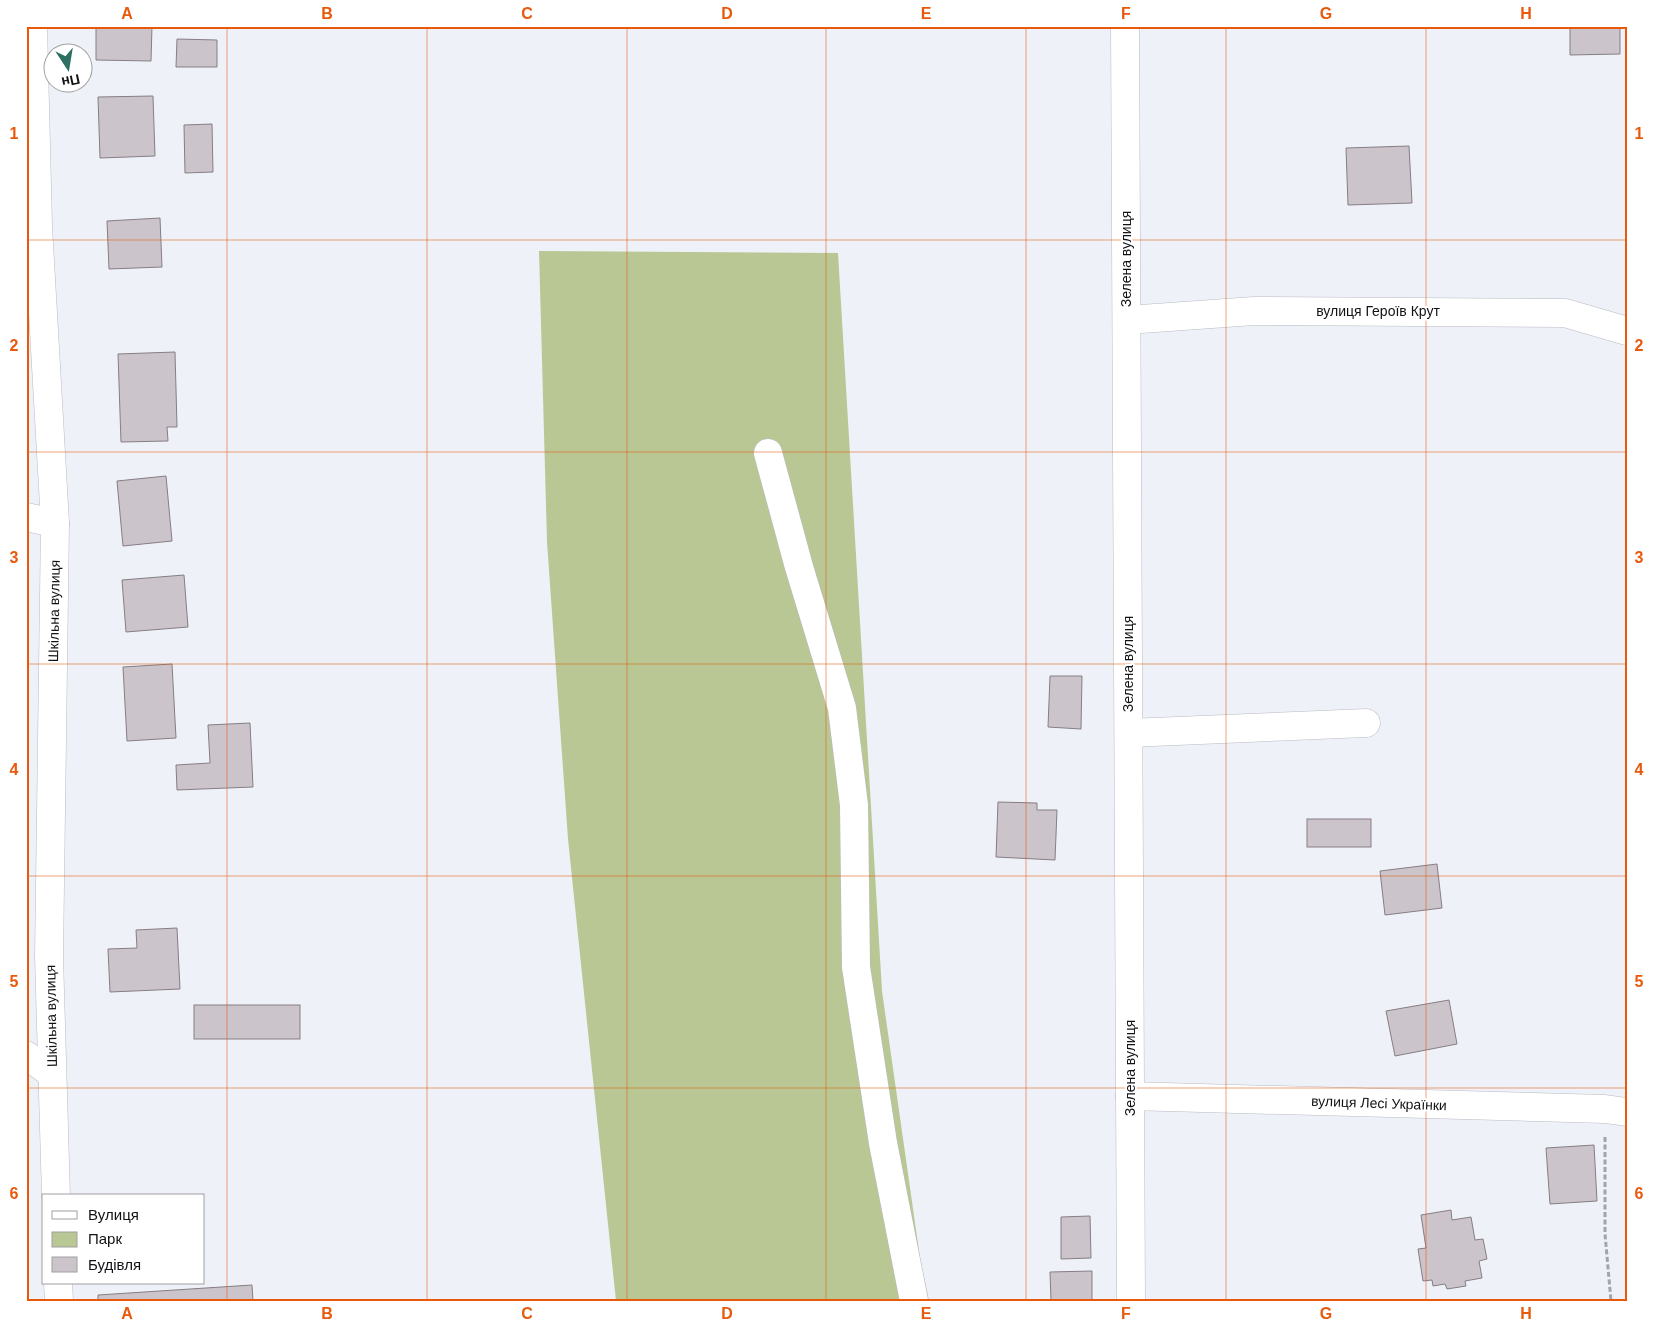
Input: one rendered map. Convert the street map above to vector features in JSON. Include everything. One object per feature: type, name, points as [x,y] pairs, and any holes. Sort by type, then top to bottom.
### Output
[{"type":"street","name":"Шкільна вулиця","points":[[33,26],[38,226],[55,523],[49,957],[56,1194]]},
{"type":"street","name":"Зелена вулиця","points":[[1125,26],[1132,1301]]},
{"type":"street","name":"вулиця Героїв Крут","points":[[1127,320],[1254,311],[1565,313],[1627,331]]},
{"type":"street","points":[[768,453],[799,567],[842,708],[854,805],[856,967],[883,1143],[914,1301]]},
{"type":"street","points":[[26,517],[55,523]]},
{"type":"street","points":[[1129,733],[1366,723]]},
{"type":"street","points":[[26,1055],[52,1074]]},
{"type":"street","name":"вулиця Лесі Українки","points":[[1130,1096],[1616,1111]]},
{"type":"street","points":[[58,1284],[59,1301]]},
{"type":"path","points":[[1611,1301],[1605,1234],[1616,1111]]},
{"type":"green space","points":[[539,251],[838,253],[882,991],[920,1258],[929,1301],[616,1301],[568,839],[547,542]]},
{"type":"building","points":[[96,26],[152,26],[151,61],[96,60]]},
{"type":"building","points":[[1570,26],[1620,26],[1620,54],[1570,55]]},
{"type":"building","points":[[177,39],[217,40],[217,67],[176,67]]},
{"type":"building","points":[[153,96],[155,156],[100,158],[98,97]]},
{"type":"building","points":[[212,124],[213,172],[185,173],[184,125]]},
{"type":"building","points":[[1409,146],[1412,203],[1348,205],[1346,148]]},
{"type":"building","points":[[160,218],[162,267],[109,269],[107,221]]},
{"type":"building","points":[[175,352],[177,427],[167,427],[168,441],[121,442],[118,354]]},
{"type":"building","points":[[166,476],[172,541],[123,546],[117,481]]},
{"type":"building","points":[[184,575],[188,627],[126,632],[122,580]]},
{"type":"building","points":[[172,664],[176,738],[127,741],[123,667]]},
{"type":"building","points":[[1050,676],[1082,676],[1081,729],[1048,727]]},
{"type":"building","points":[[250,723],[253,787],[177,790],[176,765],[210,763],[208,725]]},
{"type":"building","points":[[998,802],[1037,803],[1037,810],[1057,810],[1055,860],[996,857]]},
{"type":"building","points":[[1307,819],[1371,819],[1371,847],[1307,847]]},
{"type":"building","points":[[1437,864],[1442,908],[1385,915],[1380,871]]},
{"type":"building","points":[[177,928],[180,989],[110,992],[108,949],[137,948],[136,930]]},
{"type":"building","points":[[1449,1000],[1457,1044],[1395,1056],[1386,1011]]},
{"type":"building","points":[[194,1005],[300,1005],[300,1039],[194,1039]]},
{"type":"building","points":[[1594,1145],[1597,1201],[1550,1204],[1546,1148]]},
{"type":"building","points":[[1451,1210],[1452,1220],[1471,1217],[1475,1240],[1483,1239],[1487,1259],[1479,1261],[1482,1278],[1465,1281],[1466,1286],[1447,1289],[1445,1284],[1433,1286],[1432,1280],[1423,1281],[1418,1249],[1426,1248],[1421,1215]]},
{"type":"building","points":[[1090,1216],[1091,1258],[1061,1259],[1061,1217]]},
{"type":"building","points":[[1092,1271],[1092,1301],[1051,1301],[1050,1272]]},
{"type":"building","points":[[252,1285],[253,1301],[98,1301],[98,1295]]}]
